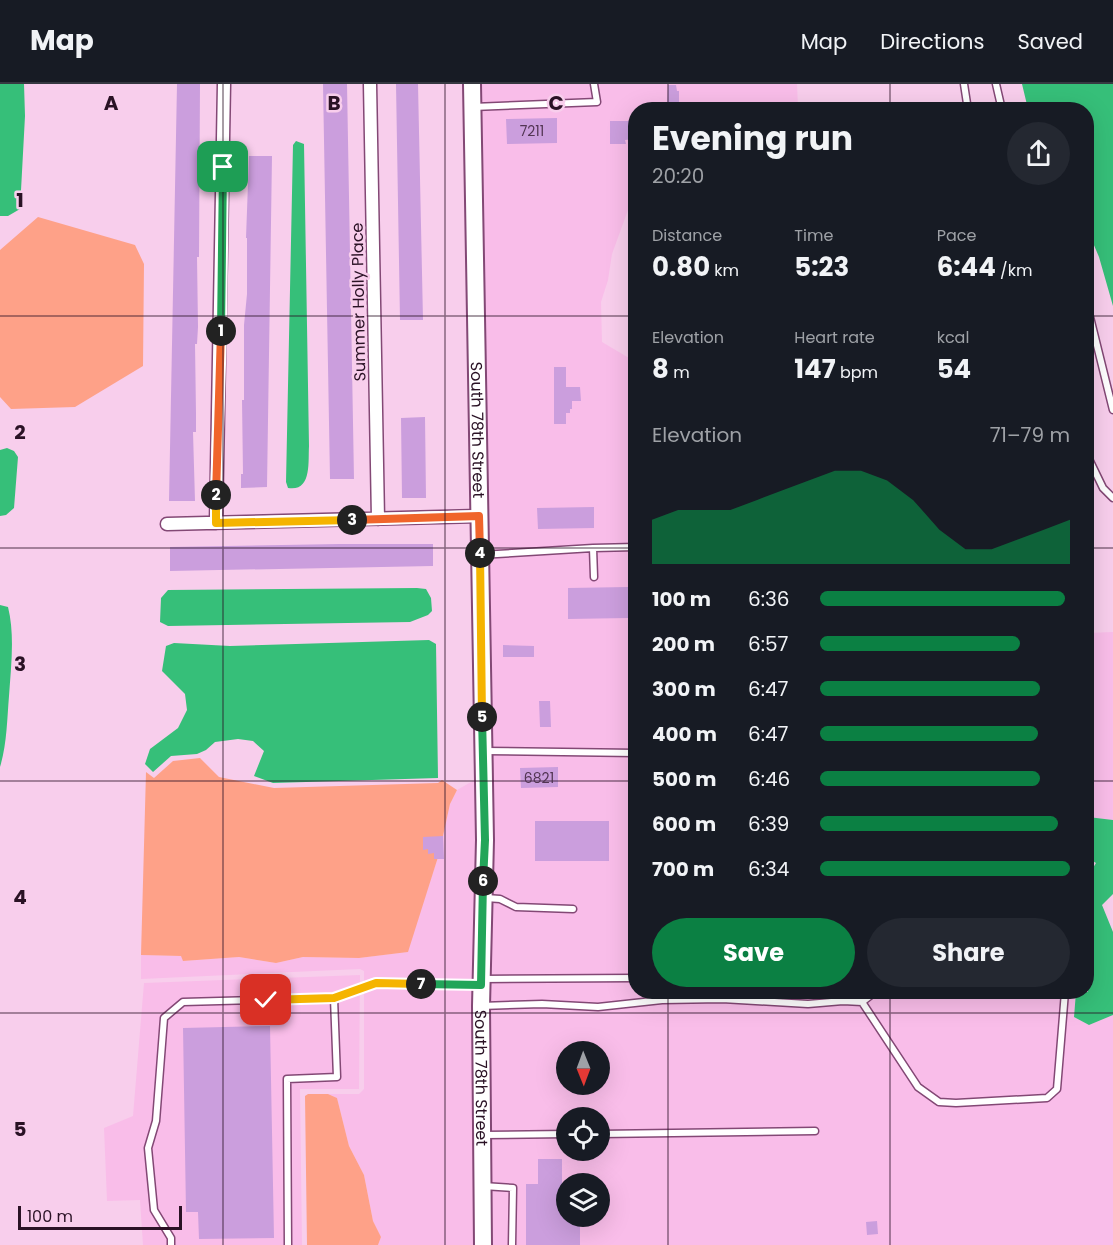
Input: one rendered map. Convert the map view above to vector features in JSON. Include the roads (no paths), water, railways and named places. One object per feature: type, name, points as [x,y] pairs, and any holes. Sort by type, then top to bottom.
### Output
[{"type":"street","points":[[216,523],[224,84]]},
{"type":"street","name":"Summer Holly Place","points":[[370,84],[378,519]]},
{"type":"street","name":"South 78th Street","points":[[472,84],[485,840],[481,982],[483,1245]]},
{"type":"street","points":[[167,524],[479,516]]},
{"type":"lane","points":[[472,107],[597,102],[594,84]]},
{"type":"lane","points":[[963,84],[966,102]]},
{"type":"lane","points":[[996,84],[1000,102]]},
{"type":"lane","points":[[1094,333],[1113,410]]},
{"type":"lane","points":[[1094,469],[1103,488],[1113,498]]},
{"type":"lane","points":[[480,555],[628,547]]},
{"type":"lane","points":[[593,548],[594,577]]},
{"type":"lane","points":[[483,751],[628,753]]},
{"type":"lane","points":[[483,898],[500,899],[516,908],[573,909]]},
{"type":"lane","points":[[171,1245],[171,1238],[154,1210],[148,1148],[156,1120],[164,1018],[183,1002],[334,998],[376,983],[628,978]]},
{"type":"lane","points":[[288,1245],[286,1079],[337,1077],[334,998]]},
{"type":"lane","points":[[481,1006],[542,1004],[598,1007],[662,1000],[722,999],[808,1004],[862,1002],[866,999]]},
{"type":"lane","points":[[862,1002],[918,1087],[939,1102],[956,1103],[1047,1098],[1057,1089],[1064,999]]},
{"type":"lane","points":[[610,1134],[815,1131]]},
{"type":"lane","points":[[482,1135],[556,1134]]},
{"type":"lane","points":[[482,1186],[513,1188],[512,1245]]}]
